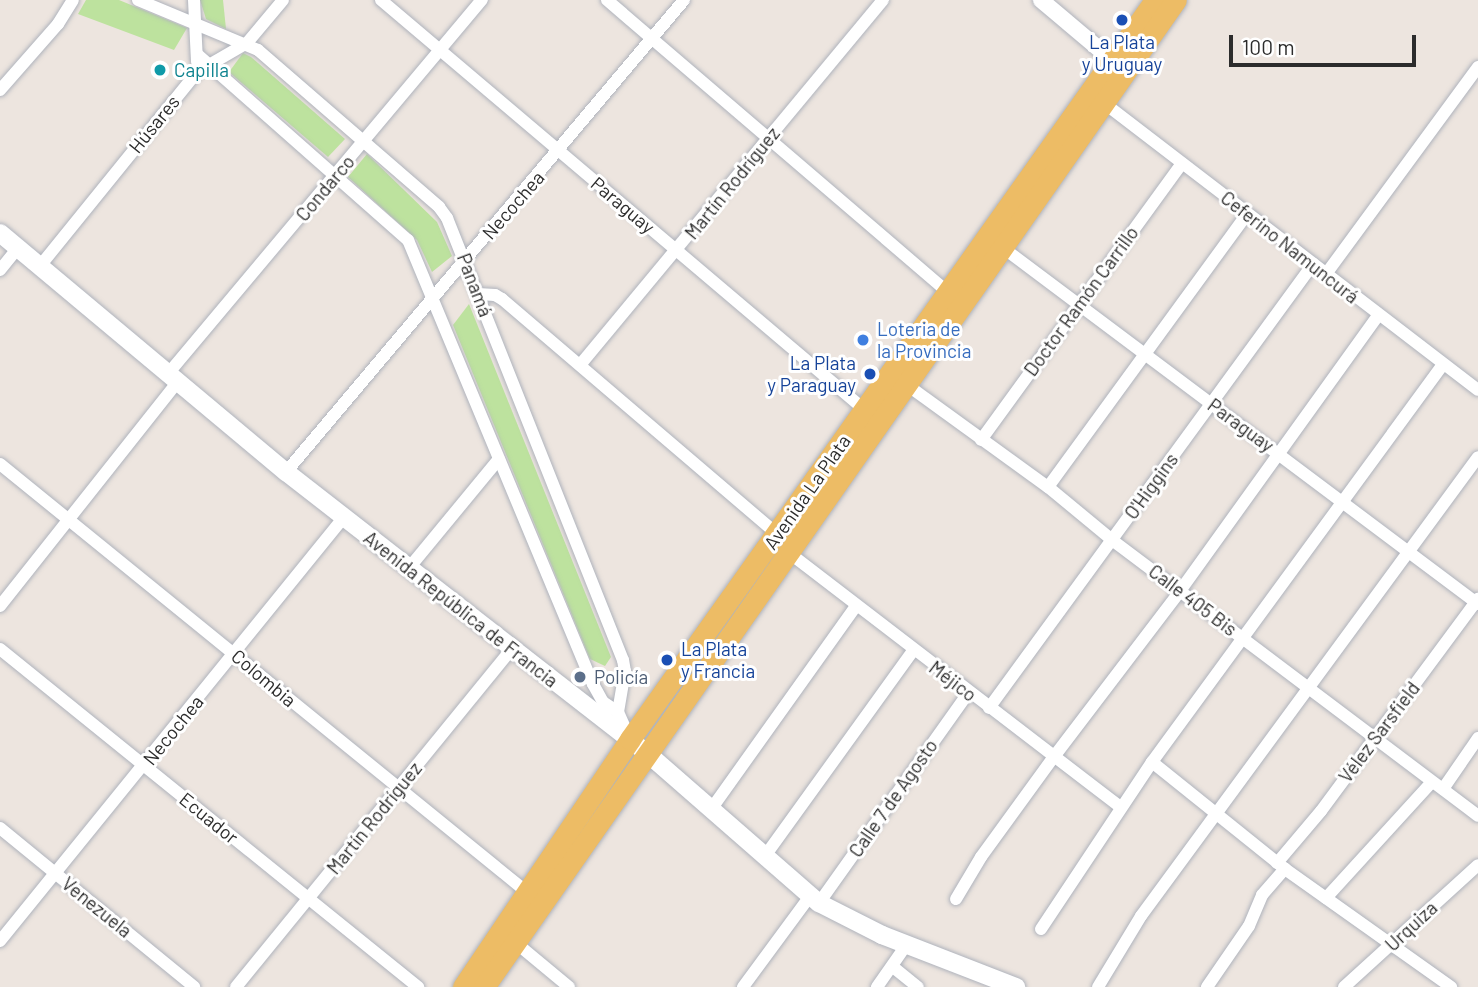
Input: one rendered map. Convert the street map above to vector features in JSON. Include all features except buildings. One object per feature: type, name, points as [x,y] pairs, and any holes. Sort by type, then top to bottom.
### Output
[{"type":"main road","name":"Avenida La Plata","points":[[485,987],[648,754],[865,410],[1154,0]]},
{"type":"main road","name":"Avenida La Plata","points":[[463,987],[630,739],[907,385],[1176,0]]},
{"type":"main road","name":"Avenida República de Francia","points":[[0,233],[286,472],[511,650],[630,739],[814,899],[882,935],[1016,987]]},
{"type":"street","points":[[0,90],[58,24],[73,0]]},
{"type":"street","name":"Panamá","points":[[138,0],[247,43],[439,207],[465,261],[623,660],[625,671],[618,712]]},
{"type":"street","points":[[194,0],[197,72]]},
{"type":"street","name":"Húsares","points":[[40,266],[197,72],[247,43],[283,0]]},
{"type":"street","name":"Paraguay","points":[[381,0],[865,410]]},
{"type":"street","name":"Condarco","points":[[0,606],[69,520],[172,379],[336,174],[482,0]]},
{"type":"street","points":[[607,0],[948,292]]},
{"type":"street","name":"Necochea","points":[[286,472],[684,0]]},
{"type":"street","name":"Martín Rodríguez","points":[[580,365],[883,0]]},
{"type":"street","points":[[1041,0],[1112,60]]},
{"type":"street","points":[[198,55],[408,240],[593,684],[603,702],[618,712],[630,739]]},
{"type":"street","points":[[1326,274],[1478,67]]},
{"type":"street","name":"Ceferino Namuncurá","points":[[1104,103],[1378,316],[1478,390]]},
{"type":"street","name":"Doctor Ramón Carrillo","points":[[981,440],[1182,163]]},
{"type":"street","points":[[1048,487],[1247,214]]},
{"type":"street","name":"Paraguay","points":[[1002,247],[1477,602]]},
{"type":"street","points":[[0,270],[18,248]]},
{"type":"street","name":"O'Higgins","points":[[989,708],[1313,264]]},
{"type":"street","name":"Méjico","points":[[478,294],[495,295],[580,365],[856,606],[1120,807]]},
{"type":"street","points":[[956,899],[981,857],[1281,454],[1378,316]]},
{"type":"street","points":[[1041,929],[1152,762],[1443,364]]},
{"type":"street","name":"Calle 405 Bis","points":[[907,385],[1048,487],[1112,540],[1478,816]]},
{"type":"street","points":[[1098,987],[1141,916],[1478,457]]},
{"type":"street","points":[[409,568],[499,459]]},
{"type":"street","name":"Colombia","points":[[0,464],[528,893]]},
{"type":"street","name":"Necochea","points":[[0,941],[344,517]]},
{"type":"street","name":"Vélez Sarsfield","points":[[1208,987],[1249,926],[1262,895],[1281,866],[1477,602]]},
{"type":"street","points":[[712,808],[856,606]]},
{"type":"street","name":"Ecuador","points":[[0,649],[418,987]]},
{"type":"street","name":"Martín Rodríguez","points":[[236,987],[511,650]]},
{"type":"street","points":[[765,856],[913,651]]},
{"type":"street","name":"Calle 7 de Agosto","points":[[743,987],[814,899],[968,692]]},
{"type":"street","points":[[1326,898],[1438,785],[1478,738]]},
{"type":"street","points":[[1152,762],[1281,866],[1451,987]]},
{"type":"street","name":"Venezuela","points":[[0,828],[194,987]]},
{"type":"street","name":"Urquiza","points":[[1344,987],[1478,864]]},
{"type":"street","points":[[516,943],[569,987]]},
{"type":"street","points":[[877,987],[907,944]]},
{"type":"street","points":[[893,967],[918,987]]},
{"type":"green space","points":[[86,0],[119,0],[187,28],[174,50],[78,14]]},
{"type":"green space","points":[[200,0],[223,0],[226,29],[206,19]]},
{"type":"green space","points":[[243,53],[345,139],[328,157],[229,72]]},
{"type":"green space","points":[[367,154],[437,222],[452,256],[432,272],[417,240],[348,177]]},
{"type":"green space","points":[[469,304],[611,657],[605,666],[590,659],[453,325]]},
{"type":"place","name":"La Plata y Uruguay","points":[[1122,20]]},
{"type":"place","name":"Capilla","points":[[160,70]]},
{"type":"place","name":"Loteria de la Provincia","points":[[863,340]]},
{"type":"place","name":"La Plata y Paraguay","points":[[870,374]]},
{"type":"place","name":"La Plata y Francia","points":[[667,660]]},
{"type":"place","name":"Policía","points":[[580,677]]}]
